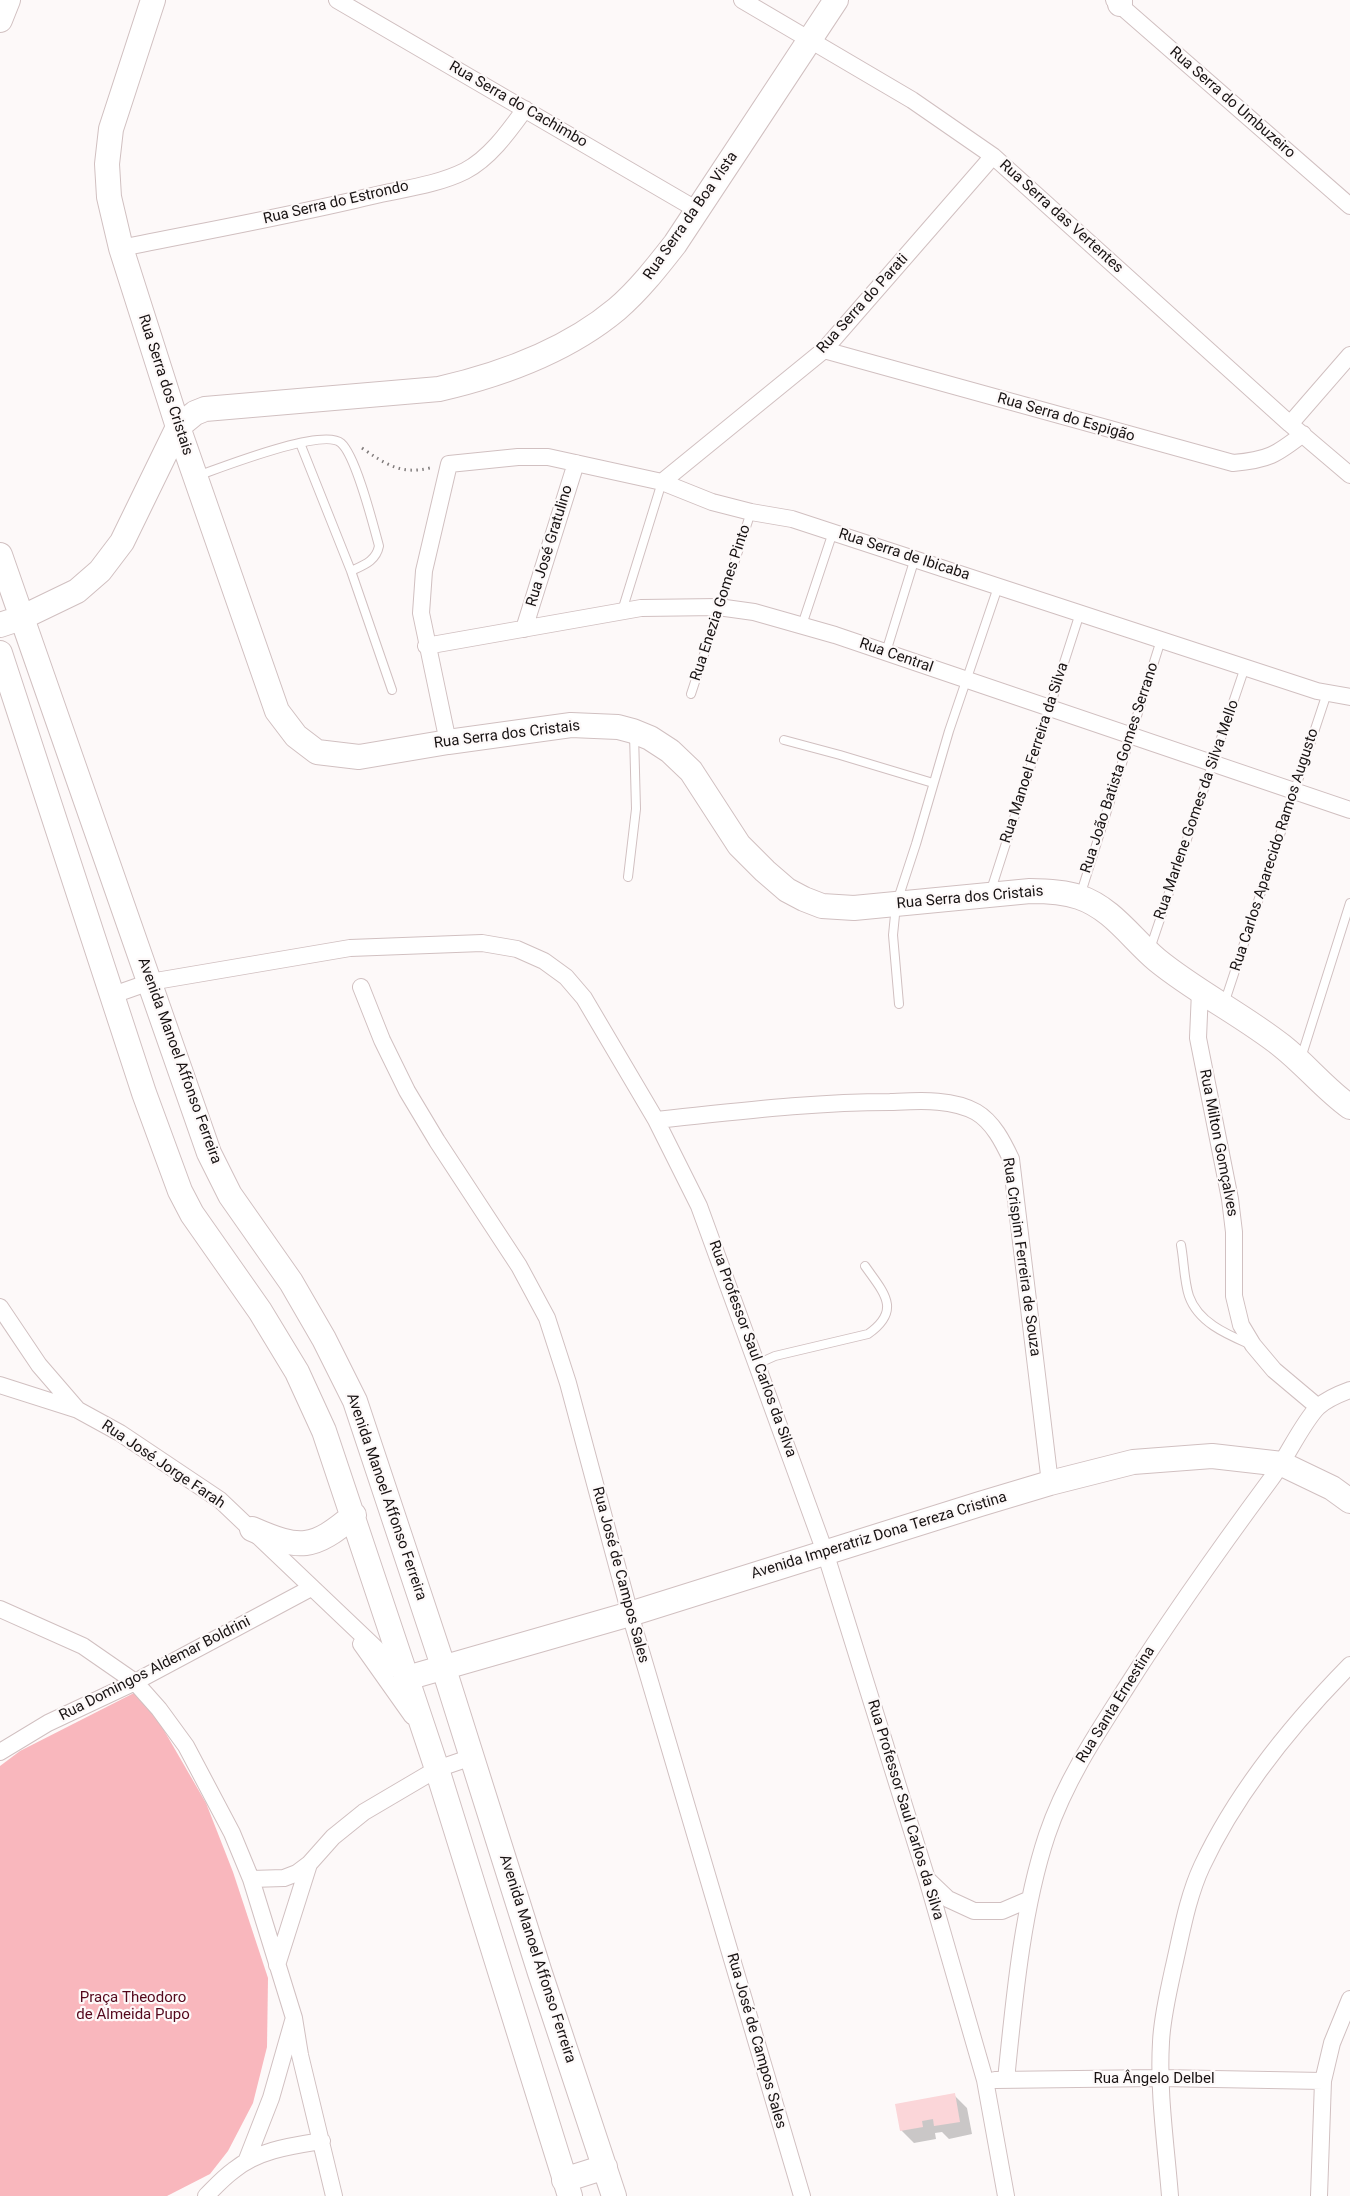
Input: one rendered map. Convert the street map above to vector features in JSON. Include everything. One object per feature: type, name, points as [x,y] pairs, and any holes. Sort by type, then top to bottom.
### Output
[{"type":"main road","points":[[0,20],[8,0]]},
{"type":"main road","name":"Rua Serra dos Cristais","points":[[153,0],[111,129],[107,164],[109,198],[121,248],[195,477],[277,711],[296,736],[317,752],[359,757],[571,725],[618,727],[633,731],[650,738],[670,751],[691,771],[739,845],[765,872],[787,890],[804,899],[822,906],[854,908],[990,893],[1049,891],[1080,897],[1110,914],[1149,952],[1200,992],[1281,1045],[1331,1093],[1350,1107]]},
{"type":"main road","name":"Rua Serra da Boa Vista","points":[[178,427],[195,413],[205,409],[439,389],[472,382],[524,363],[590,329],[618,309],[645,281],[699,211],[836,0]]},
{"type":"main road","points":[[10,621],[77,591],[100,571],[122,542],[178,427]]},
{"type":"main road","name":"Avenida Manoel Affonso Ferreira","points":[[0,555],[10,621],[150,982],[209,1153],[230,1195],[291,1282],[324,1339],[355,1401],[444,1669],[540,1973],[615,2196]]},
{"type":"main road","points":[[0,653],[180,1191],[192,1214],[260,1311],[297,1372],[324,1431],[354,1515],[437,1769],[567,2188],[605,2167]]},
{"type":"main road","name":"Avenida Imperatriz Dona Tereza Cristina","points":[[407,1678],[630,1614],[1050,1483],[1133,1462],[1212,1456],[1282,1464],[1332,1488],[1350,1501]]},
{"type":"main road","points":[[252,1529],[280,1541],[307,1544],[328,1535],[354,1515]]},
{"type":"main road","points":[[503,1985],[540,1973]]},
{"type":"street","name":"Rua Serra do Cachimbo","points":[[337,0],[699,211]]},
{"type":"street","name":"Rua Serra das Vertentes","points":[[742,0],[912,100],[993,156],[1350,475]]},
{"type":"street","name":"Rua Serra do Umbuzeiro","points":[[1118,1],[1350,206]]},
{"type":"street","name":"Rua Serra do Estrondo","points":[[121,248],[348,202],[431,182],[465,171],[495,147],[525,109]]},
{"type":"street","name":"Rua Serra do Parati","points":[[662,482],[824,350],[993,156]]},
{"type":"street","name":"Rua Serra do Espigão","points":[[824,350],[1233,463],[1260,461],[1282,450],[1350,355]]},
{"type":"street","name":"Rua Serra de Ibicaba","points":[[449,464],[518,457],[548,457],[662,482],[712,502],[751,513],[792,519],[1245,667],[1327,693],[1350,697]]},
{"type":"street","name":"Rua José Gratulino","points":[[524,629],[576,463]]},
{"type":"street","points":[[448,742],[426,646],[421,613],[424,571],[449,464]]},
{"type":"street","name":"Rua Central","points":[[426,646],[641,608],[718,607],[754,612],[886,652],[1350,810]]},
{"type":"street","name":"Rua Professor Saul Carlos da Silva","points":[[113,995],[150,982],[350,948],[482,943],[517,949],[544,960],[566,978],[584,998],[656,1120],[699,1206],[825,1552],[927,1879],[985,2080],[1006,2196]]},
{"type":"street","name":"Rua José de Campos Sales","points":[[361,987],[382,1040],[407,1091],[437,1142],[519,1266],[547,1318],[568,1383],[630,1614],[802,2196]]},
{"type":"street","name":"Rua Milton Gomçalves","points":[[1200,992],[1198,1038],[1230,1199],[1234,1232],[1234,1296],[1241,1325],[1252,1345],[1274,1370],[1318,1407]]},
{"type":"street","name":"Rua Crispim Ferreira de Souza","points":[[656,1120],[832,1102],[913,1101],[952,1104],[977,1113],[1001,1137],[1011,1159],[1050,1483]]},
{"type":"street","points":[[0,1307],[39,1365],[78,1410]]},
{"type":"street","name":"Rua José Jorge Farah","points":[[0,1385],[78,1410],[120,1433],[220,1500],[407,1678]]},
{"type":"street","name":"Rua Santa Ernestina","points":[[1006,2080],[1014,2001],[1030,1899],[1046,1836],[1056,1810],[1104,1722],[1152,1646],[1282,1464],[1318,1407],[1350,1390]]},
{"type":"street","name":"Rua Domingos Aldemar Boldrini","points":[[0,1752],[48,1723],[135,1682],[311,1588]]},
{"type":"street","name":"Rua José Jorge Farah","points":[[331,1605],[426,1736]]},
{"type":"street","points":[[0,1609],[84,1646],[135,1682],[159,1709],[186,1746],[232,1833],[251,1879],[294,2018],[300,2055],[334,2196]]},
{"type":"street","points":[[1170,2196],[1160,2078],[1161,2038],[1183,1926],[1202,1867],[1227,1820],[1273,1752],[1319,1697],[1350,1665]]},
{"type":"street","points":[[251,1879],[284,1878],[297,1873],[364,1812],[437,1769],[472,1756]]},
{"type":"street","points":[[277,1965],[309,1864]]},
{"type":"street","points":[[927,1879],[948,1899],[974,1911],[1002,1911],[1030,1899]]},
{"type":"street","points":[[1319,2196],[1323,2082],[1332,2043],[1350,1999]]},
{"type":"street","points":[[246,2162],[271,2098],[294,2018]]},
{"type":"street","name":"Rua Ângelo Delbel","points":[[985,2080],[1160,2078],[1323,2082]]},
{"type":"street","points":[[206,2196],[246,2162],[276,2149],[322,2141]]},
{"type":"lane","points":[[195,477],[277,448],[322,438],[334,439],[342,443],[353,461],[379,546],[376,557],[351,571]]},
{"type":"lane","points":[[300,443],[351,571],[392,690]]},
{"type":"lane","points":[[622,611],[662,482]]},
{"type":"lane","name":"Rua Enezia Gomes Pinto","points":[[691,694],[751,513]]},
{"type":"lane","points":[[802,625],[833,532]]},
{"type":"lane","points":[[886,652],[915,558]]},
{"type":"lane","points":[[899,1004],[893,935],[896,905],[948,731],[998,587]]},
{"type":"lane","name":"Rua Manoel Ferreira da Silva","points":[[990,893],[1080,613]]},
{"type":"lane","name":"Rua João Batista Gomes Serrano","points":[[1080,897],[1161,640]]},
{"type":"lane","name":"Rua Marlene Gomes da Silva Mello","points":[[1149,952],[1245,667]]},
{"type":"lane","name":"Rua Carlos Aparecido Ramos Augusto","points":[[1223,1007],[1327,693]]},
{"type":"lane","points":[[628,877],[636,809],[633,731]]},
{"type":"lane","points":[[784,740],[933,783]]},
{"type":"lane","points":[[1300,1062],[1350,903]]},
{"type":"lane","points":[[1181,1245],[1189,1297],[1205,1320],[1228,1335],[1252,1345]]},
{"type":"lane","points":[[757,1364],[775,1356],[868,1334],[880,1325],[887,1312],[887,1297],[865,1266]]},
{"type":"path","points":[[355,443],[395,468],[416,472],[449,464]]},
{"type":"green space","name":"Praça Theodoro de Almeida Pupo","points":[[134,1693],[158,1720],[206,1803],[233,1872],[268,1978],[267,2047],[253,2103],[228,2151],[210,2174],[167,2196],[0,2196],[0,1766],[20,1751]]},
{"type":"building","points":[[955,2093],[960,2122],[934,2126],[933,2119],[922,2121],[923,2127],[900,2131],[895,2104]]}]
